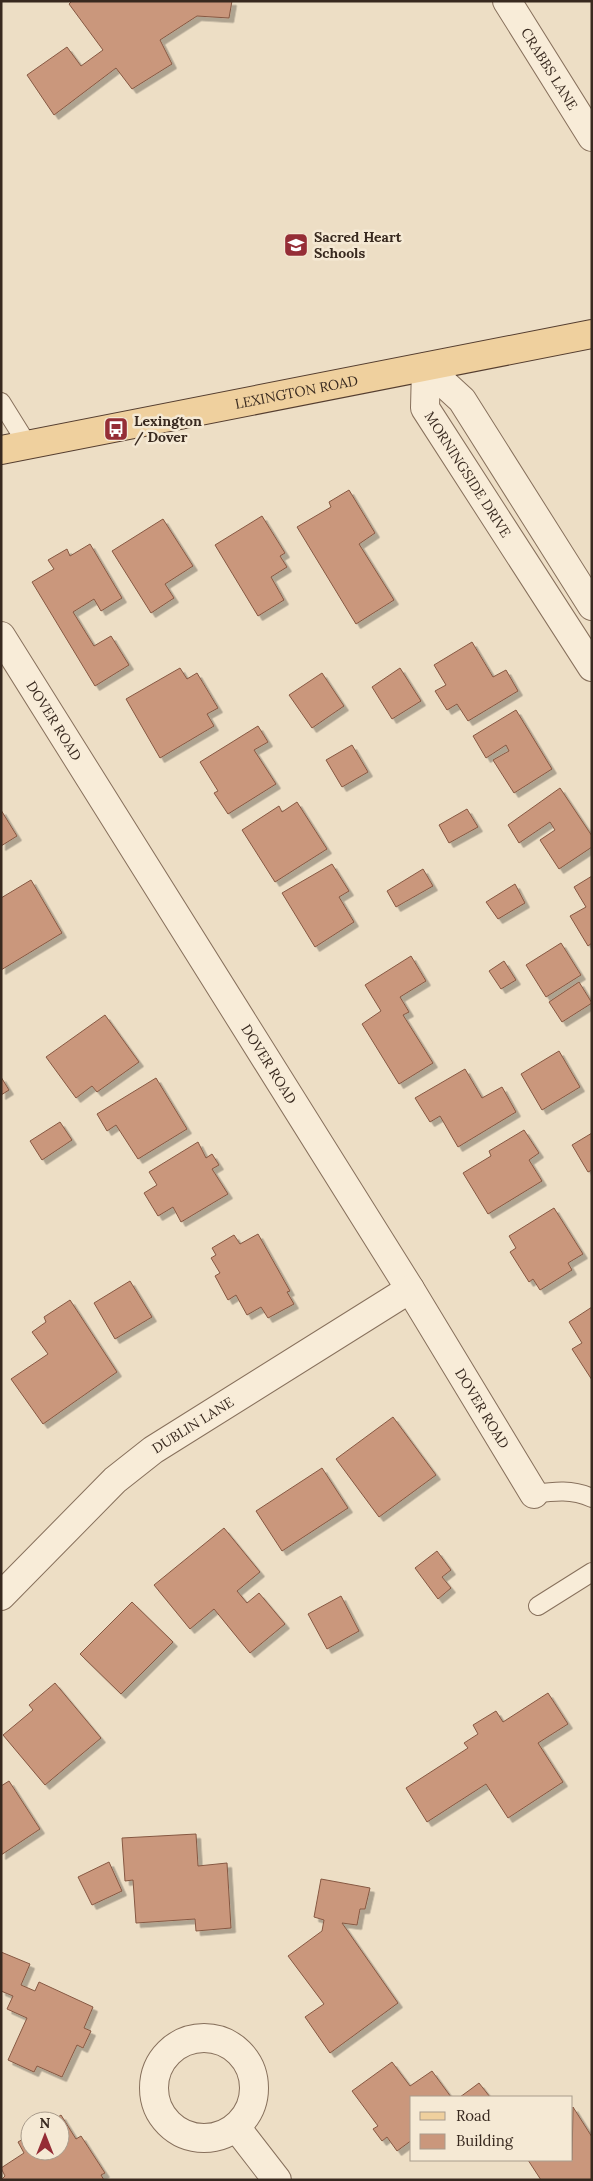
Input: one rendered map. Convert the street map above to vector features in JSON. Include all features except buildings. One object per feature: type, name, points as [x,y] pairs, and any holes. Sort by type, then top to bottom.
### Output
[{"type":"main road","name":"LEXINGTON ROAD","points":[[1,450],[29,447],[592,334]]},
{"type":"street","name":"CRABBS LANE","points":[[507,1],[592,136]]},
{"type":"street","points":[[426,368],[462,400],[592,606]]},
{"type":"street","name":"MORNINGSIDE DRIVE","points":[[426,368],[426,408],[592,667]]},
{"type":"street","name":"DOVER ROAD","points":[[1,636],[410,1289],[534,1494]]},
{"type":"street","name":"DUBLIN LANE","points":[[1,1596],[114,1480],[153,1450],[410,1289]]},
{"type":"street","points":[[236,2127],[277,2180]]},
{"type":"lane","points":[[1,402],[29,447]]},
{"type":"lane","points":[[534,1494],[556,1490],[573,1491],[592,1498]]},
{"type":"lane","points":[[538,1606],[592,1572]]},
{"type":"place","name":"Sacred Heart Schools","points":[[296,245]]},
{"type":"place","name":"Lexington / Dover","points":[[116,429]]}]
